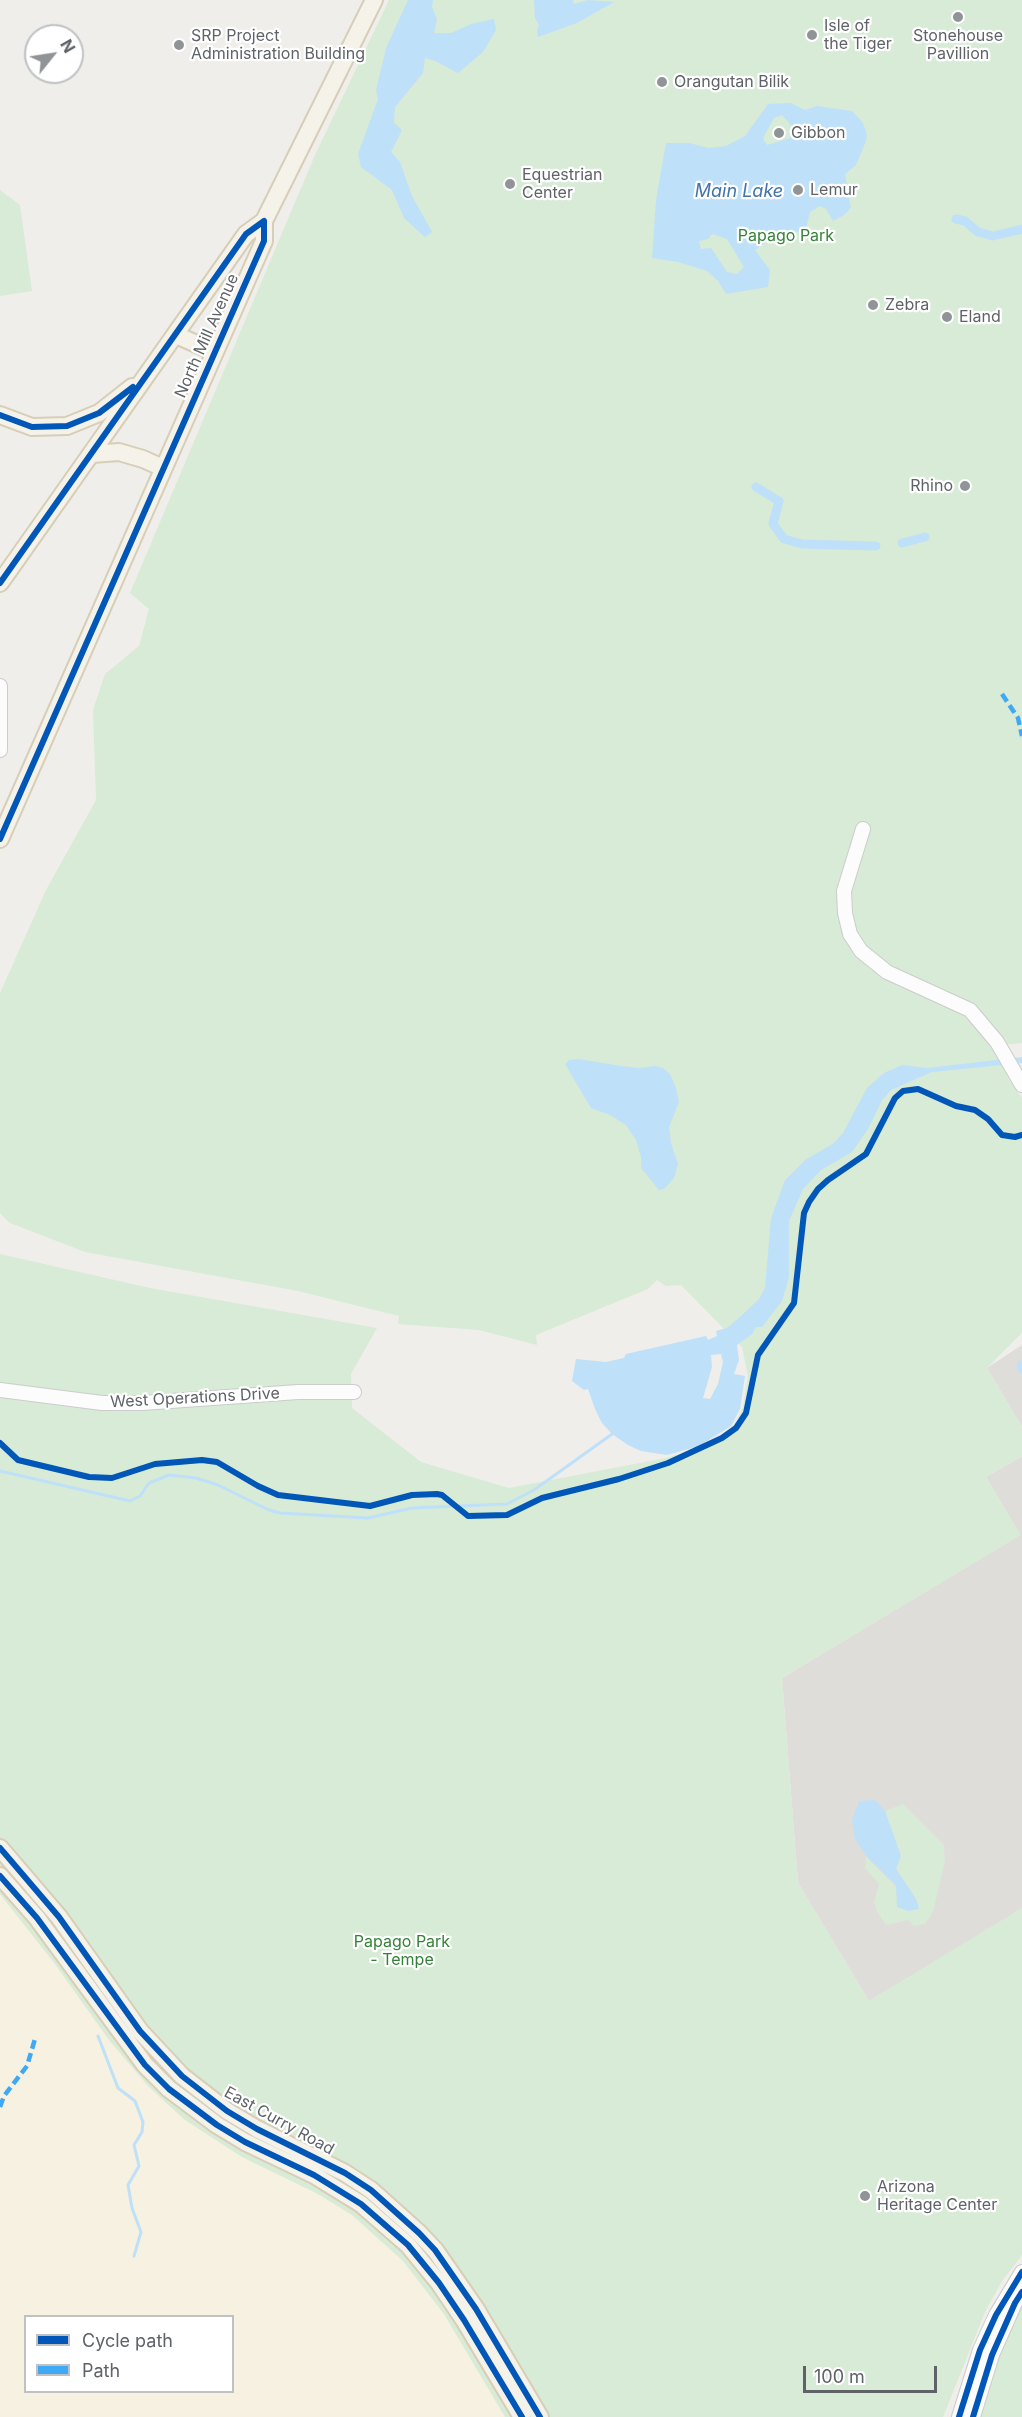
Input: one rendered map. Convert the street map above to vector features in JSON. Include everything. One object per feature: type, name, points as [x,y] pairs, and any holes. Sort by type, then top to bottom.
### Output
[{"type":"main road","name":"North Mill Avenue","points":[[0,839],[264,241],[264,221],[374,0]]},
{"type":"main road","name":"North Mill Avenue","points":[[0,583],[246,234],[264,221]]},
{"type":"main road","points":[[176,335],[215,352]]},
{"type":"main road","points":[[0,415],[32,427],[68,426],[99,413],[145,378]]},
{"type":"main road","points":[[92,454],[119,452],[163,468]]},
{"type":"main road","name":"East Curry Road","points":[[0,1848],[59,1917],[140,2031],[182,2076],[227,2111],[257,2129],[345,2173],[370,2190],[419,2233],[440,2257],[476,2309],[540,2417]]},
{"type":"main road","name":"East Curry Road","points":[[0,1875],[36,1918],[146,2065],[169,2089],[217,2125],[245,2142],[314,2175],[361,2204],[408,2246],[439,2283],[522,2417]]},
{"type":"street","points":[[0,686],[0,750]]},
{"type":"street","points":[[863,830],[844,891],[845,913],[850,934],[861,951],[887,972],[970,1010],[997,1041],[1022,1085]]},
{"type":"street","name":"West Operations Drive","points":[[0,1390],[102,1403],[142,1403],[298,1392],[354,1392]]},
{"type":"street","points":[[959,2417],[984,2341],[1005,2297],[1022,2272]]},
{"type":"street","points":[[973,2417],[992,2355],[1022,2292]]},
{"type":"shaded area","points":[[1022,1345],[1022,1427],[987,1368]]},
{"type":"shaded area","points":[[1022,1456],[1022,1908],[869,2001],[798,1883],[782,1678],[1020,1535],[986,1477]]},
{"type":"green space","points":[[389,0],[1022,0],[1022,1043],[994,1046],[1008,1078],[1022,1098],[1022,1333],[987,1368],[1022,1427],[1022,1456],[986,1477],[1021,1535],[782,1678],[798,1883],[869,2001],[1022,1908],[1022,2255],[1002,2281],[985,2312],[943,2417],[0,2417],[0,1254],[150,1288],[377,1328],[351,1374],[352,1408],[421,1462],[509,1488],[666,1458],[700,1448],[732,1429],[743,1408],[748,1376],[742,1347],[681,1285],[666,1286],[657,1280],[648,1289],[536,1335],[537,1345],[479,1330],[398,1324],[399,1316],[298,1291],[85,1252],[10,1223],[0,1213],[0,993],[46,890],[96,800],[93,710],[105,674],[139,646],[149,609],[130,593],[315,155]]},
{"type":"green space","points":[[0,190],[20,205],[32,291],[0,296]]},
{"type":"green space","points":[[903,1804],[944,1845],[945,1861],[933,1912],[925,1924],[914,1926],[908,1920],[886,1925],[874,1902],[879,1884],[865,1868],[866,1856],[918,1909],[916,1899],[896,1869],[885,1811]]},
{"type":"green space","points":[[1022,2306],[1022,2417],[979,2417],[1007,2328]]},
{"type":"sand","points":[[0,1894],[55,1964],[109,2040],[149,2087],[185,2120],[242,2157],[318,2194],[352,2215],[403,2261],[444,2314],[505,2417],[0,2417]]},
{"type":"water","points":[[408,0],[433,0],[432,7],[437,19],[434,33],[451,33],[471,24],[494,19],[496,30],[483,52],[458,73],[425,58],[423,73],[395,107],[394,123],[402,130],[391,152],[400,162],[412,196],[432,232],[425,237],[404,218],[392,190],[361,167],[358,154],[378,99],[376,90],[386,48]]},
{"type":"water","points":[[534,0],[573,0],[574,4],[588,0],[614,2],[577,23],[538,37],[539,25],[535,18]]},
{"type":"water","name":"Main Lake","points":[[791,103],[805,110],[817,106],[852,111],[863,123],[867,135],[866,141],[856,165],[845,174],[851,208],[833,221],[826,209],[820,206],[810,212],[806,229],[765,243],[755,250],[770,270],[768,287],[726,294],[718,281],[707,271],[678,262],[652,258],[656,200],[666,143],[689,143],[709,148],[726,146],[745,136],[768,104]],"holes":[[[782,115],[792,126],[790,138],[767,145],[763,138],[774,118]],[[712,234],[727,239],[744,267],[737,274],[727,272],[711,248],[701,249],[699,241],[708,239]]]},
{"type":"water","points":[[1022,1057],[1022,1063],[932,1072],[891,1090],[882,1100],[868,1129],[852,1152],[821,1170],[803,1189],[789,1221],[789,1277],[782,1301],[762,1327],[756,1327],[752,1334],[737,1345],[739,1360],[734,1374],[745,1376],[740,1409],[731,1426],[699,1446],[667,1455],[641,1451],[612,1434],[602,1423],[588,1389],[584,1390],[572,1381],[576,1359],[606,1362],[624,1358],[626,1354],[706,1336],[708,1340],[717,1336],[716,1331],[727,1328],[759,1299],[765,1288],[771,1218],[785,1180],[805,1160],[834,1143],[843,1133],[867,1088],[884,1073],[902,1065],[927,1068]],"holes":[[[721,1354],[723,1362],[718,1384],[710,1399],[703,1398],[712,1367],[711,1355]]]},
{"type":"water","points":[[579,1059],[639,1068],[655,1066],[663,1068],[670,1074],[679,1102],[669,1127],[671,1143],[678,1164],[674,1178],[664,1189],[659,1190],[641,1168],[641,1157],[636,1140],[626,1125],[610,1115],[591,1108],[565,1064],[569,1060]]},
{"type":"water","points":[[875,1800],[885,1811],[901,1856],[896,1869],[916,1899],[919,1909],[908,1911],[897,1907],[896,1885],[866,1856],[855,1839],[852,1820],[859,1801]]},
{"type":"waterway","points":[[956,219],[965,221],[978,232],[993,236],[1022,229]]},
{"type":"waterway","points":[[756,487],[779,501],[773,524],[784,539],[802,544],[876,546]]},
{"type":"waterway","points":[[902,543],[925,537]]},
{"type":"waterway","points":[[0,1471],[130,1501],[140,1496],[149,1483],[169,1475],[196,1478],[218,1485],[280,1513],[368,1518],[412,1508],[507,1504],[534,1490],[615,1432]]},
{"type":"waterway","points":[[98,2036],[118,2088],[135,2101],[143,2122],[142,2132],[134,2145],[139,2166],[128,2185],[132,2208],[141,2232],[134,2256]]},
{"type":"marked path","points":[[1002,694],[1018,718],[1022,736]]},
{"type":"marked path","points":[[0,2107],[4,2096],[27,2066],[35,2039]]},
{"type":"cycle path","points":[[0,583],[246,234],[264,221]]},
{"type":"cycle path","points":[[0,839],[264,241],[264,221]]},
{"type":"cycle path","points":[[0,415],[32,427],[67,426],[99,413],[133,387]]},
{"type":"cycle path","points":[[0,1443],[18,1460],[89,1477],[112,1478],[155,1464],[202,1460],[217,1462],[278,1495],[370,1506],[412,1495],[437,1494],[442,1495],[468,1516],[507,1515],[542,1498],[619,1479],[668,1463],[722,1438],[736,1428],[746,1413],[758,1355],[794,1303],[804,1213],[809,1202],[828,1180],[866,1154],[895,1098],[903,1091],[918,1089],[956,1106],[975,1110],[988,1119],[1002,1135],[1015,1137],[1022,1135]]},
{"type":"cycle path","points":[[0,1848],[59,1917],[140,2031],[182,2076],[227,2111],[257,2129],[345,2173],[371,2190],[419,2233],[435,2250],[476,2309],[540,2417]]},
{"type":"cycle path","points":[[0,1876],[37,1918],[145,2065],[169,2089],[217,2125],[245,2142],[314,2175],[361,2204],[408,2245],[439,2283],[464,2320],[522,2417]]},
{"type":"cycle path","points":[[959,2417],[980,2350],[996,2315],[1022,2272]]},
{"type":"cycle path","points":[[973,2417],[992,2355],[1022,2292]]},
{"type":"place","name":"Stonehouse Pavillion","points":[[958,17]]},
{"type":"place","name":"Isle of the Tiger","points":[[812,35]]},
{"type":"place","name":"SRP Project Administration Building","points":[[179,45]]},
{"type":"place","name":"Orangutan Bilik","points":[[662,82]]},
{"type":"place","name":"Gibbon","points":[[779,133]]},
{"type":"place","name":"Equestrian Center","points":[[510,184]]},
{"type":"place","name":"Lemur","points":[[798,190]]},
{"type":"place","name":"Zebra","points":[[873,305]]},
{"type":"place","name":"Eland","points":[[947,317]]},
{"type":"place","name":"Rhino","points":[[965,486]]},
{"type":"place","name":"Arizona Heritage Center","points":[[865,2196]]},
{"type":"park label","name":"Papago Park","points":[[786,236]]},
{"type":"park label","name":"Papago Park - Tempe","points":[[402,1951]]}]
